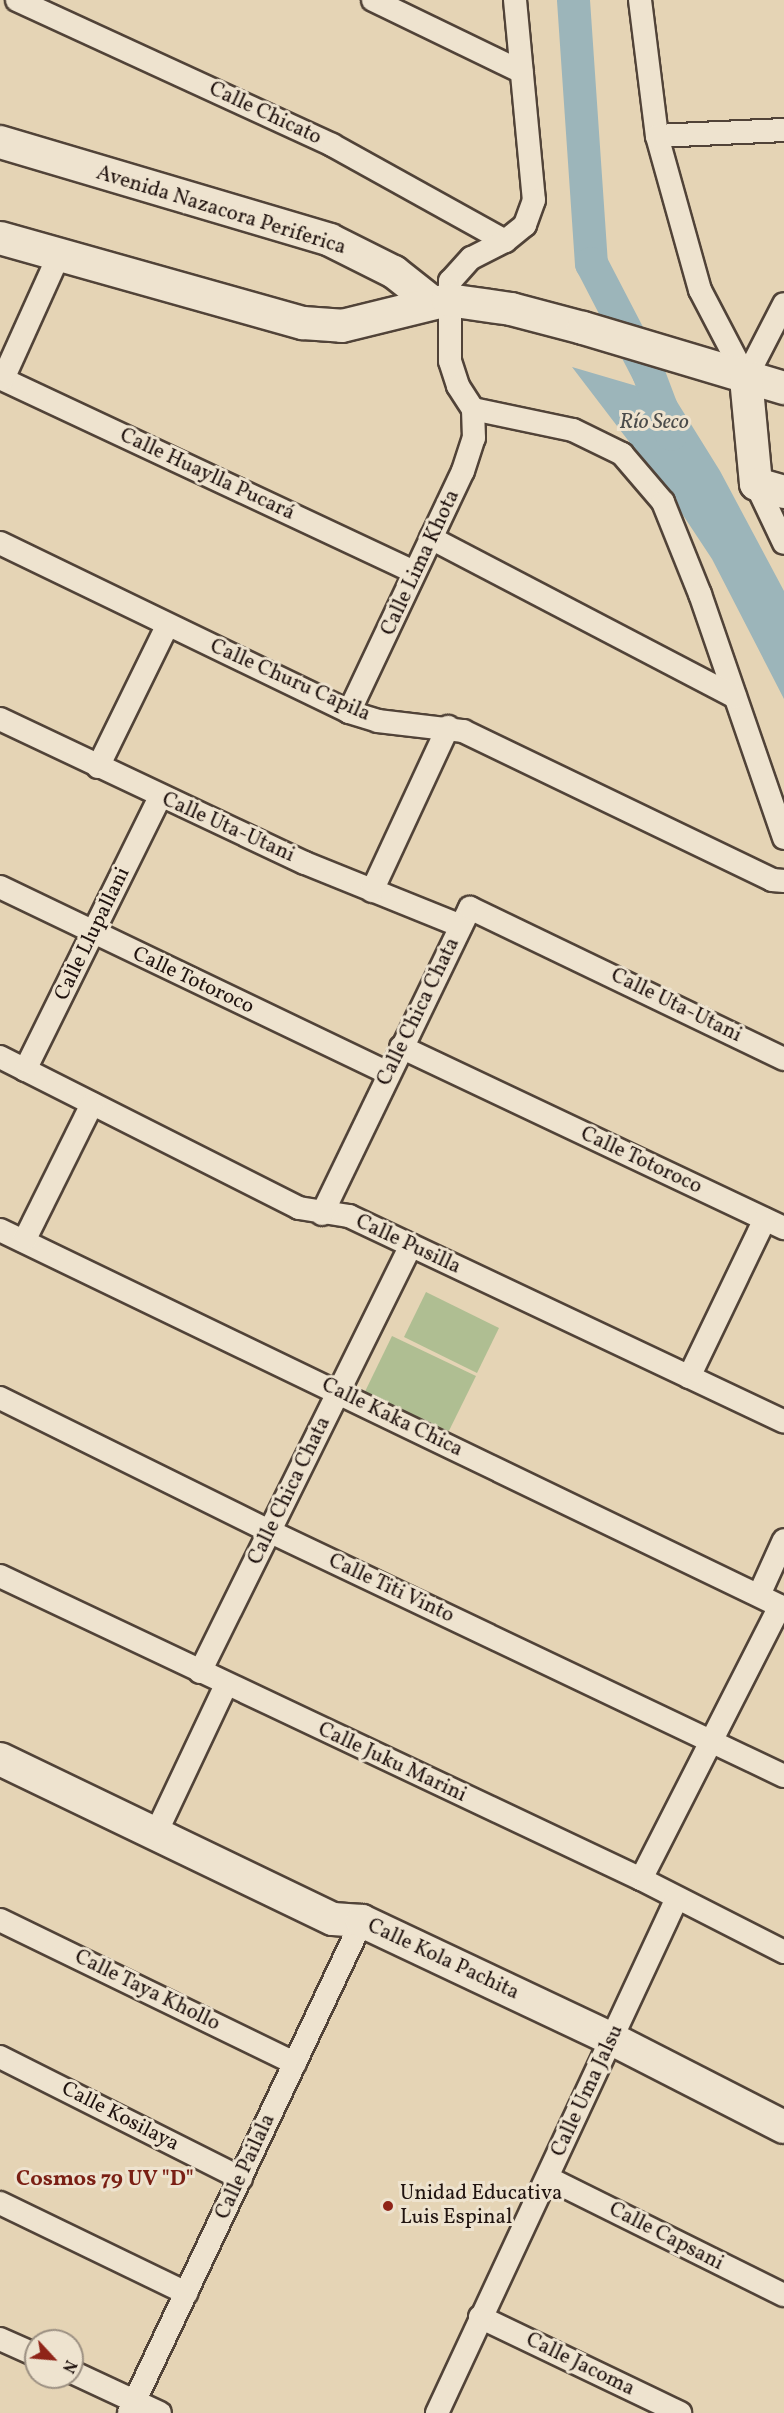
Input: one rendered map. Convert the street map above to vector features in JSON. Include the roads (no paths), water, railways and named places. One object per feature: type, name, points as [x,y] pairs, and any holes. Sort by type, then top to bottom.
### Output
[{"type":"street","name":"Calle Chicato","points":[[17,0],[332,145],[505,241]]},
{"type":"street","points":[[373,0],[522,72]]},
{"type":"street","points":[[515,0],[534,200],[525,225],[505,241],[471,258],[450,281],[440,301],[450,361],[458,387],[473,409],[573,430],[622,454],[663,502],[678,534],[784,838]]},
{"type":"street","points":[[639,0],[657,136],[700,290],[746,378],[784,543]]},
{"type":"street","points":[[657,136],[784,130]]},
{"type":"street","name":"Avenida Nazacora Periferica","points":[[0,142],[330,240],[394,272],[440,301]]},
{"type":"street","points":[[0,238],[58,257],[303,323],[342,326],[440,301],[511,309],[784,388]]},
{"type":"street","points":[[1,379],[58,257]]},
{"type":"street","points":[[746,378],[784,304]]},
{"type":"street","name":"Calle Huaylla Pucará","points":[[1,379],[414,572]]},
{"type":"street","name":"Calle Lima Khota","points":[[349,712],[464,471],[474,438],[473,409]]},
{"type":"street","points":[[431,538],[735,697]]},
{"type":"street","name":"Calle Churu Capila","points":[[0,543],[167,626],[349,712],[378,721],[448,727],[481,739],[772,880],[784,881]]},
{"type":"street","points":[[98,767],[167,626]]},
{"type":"street","name":"Calle Uta-Utani","points":[[0,719],[160,797],[372,891],[465,917],[784,1059]]},
{"type":"street","points":[[372,891],[448,727]]},
{"type":"street","name":"Calle Llupallani","points":[[26,1070],[160,797]]},
{"type":"street","name":"Calle Totoroco","points":[[0,887],[388,1073]]},
{"type":"street","name":"Calle Chica Chata","points":[[322,1214],[465,917]]},
{"type":"street","name":"Calle Totoroco","points":[[401,1047],[774,1223]]},
{"type":"street","name":"Calle Pusilla","points":[[0,1057],[299,1208],[322,1214],[349,1216],[784,1422]]},
{"type":"street","points":[[24,1241],[92,1104]]},
{"type":"street","points":[[689,1377],[774,1223]]},
{"type":"street","name":"Calle Kaka Chica","points":[[0,1230],[782,1607]]},
{"type":"street","name":"Calle Chica Chata","points":[[200,1672],[411,1245]]},
{"type":"street","name":"Calle Titi Vinto","points":[[0,1398],[271,1532],[784,1776]]},
{"type":"street","points":[[759,1594],[784,1540]]},
{"type":"street","name":"Calle Juku Marini","points":[[0,1576],[226,1685],[640,1879],[784,1952]]},
{"type":"street","points":[[640,1879],[782,1607]]},
{"type":"street","points":[[156,1833],[226,1685]]},
{"type":"street","name":"Calle Kola Pachita","points":[[0,1759],[333,1918],[362,1921],[612,2039],[784,2127]]},
{"type":"street","name":"Calle Uma Jalsu","points":[[437,2413],[677,1898]]},
{"type":"street","name":"Calle Taya Khollo","points":[[0,1920],[295,2063]]},
{"type":"street","name":"Calle Pailala","points":[[132,2407],[362,1921]]},
{"type":"street","name":"Calle Kosilaya","points":[[0,2057],[241,2178]]},
{"type":"street","name":"Calle Capsani","points":[[548,2178],[784,2295]]},
{"type":"street","points":[[0,2203],[186,2293]]},
{"type":"street","name":"Calle Jacoma","points":[[480,2318],[680,2413]]},
{"type":"street","points":[[0,2338],[24,2349]]},
{"type":"street","points":[[84,2379],[132,2407],[160,2413]]},
{"type":"water","name":"Río Seco","points":[[572,367],[674,397],[720,471],[784,591],[784,699],[712,559],[669,494]]},
{"type":"waterway","name":"Río Seco","points":[[573,0],[591,263],[648,373],[671,434]]},
{"type":"place","name":"Unidad Educativa Luis Espinal","points":[[388,2206]]},
{"type":"district","name":"Cosmos 79 UV \"D\"","points":[[105,2180]]}]
